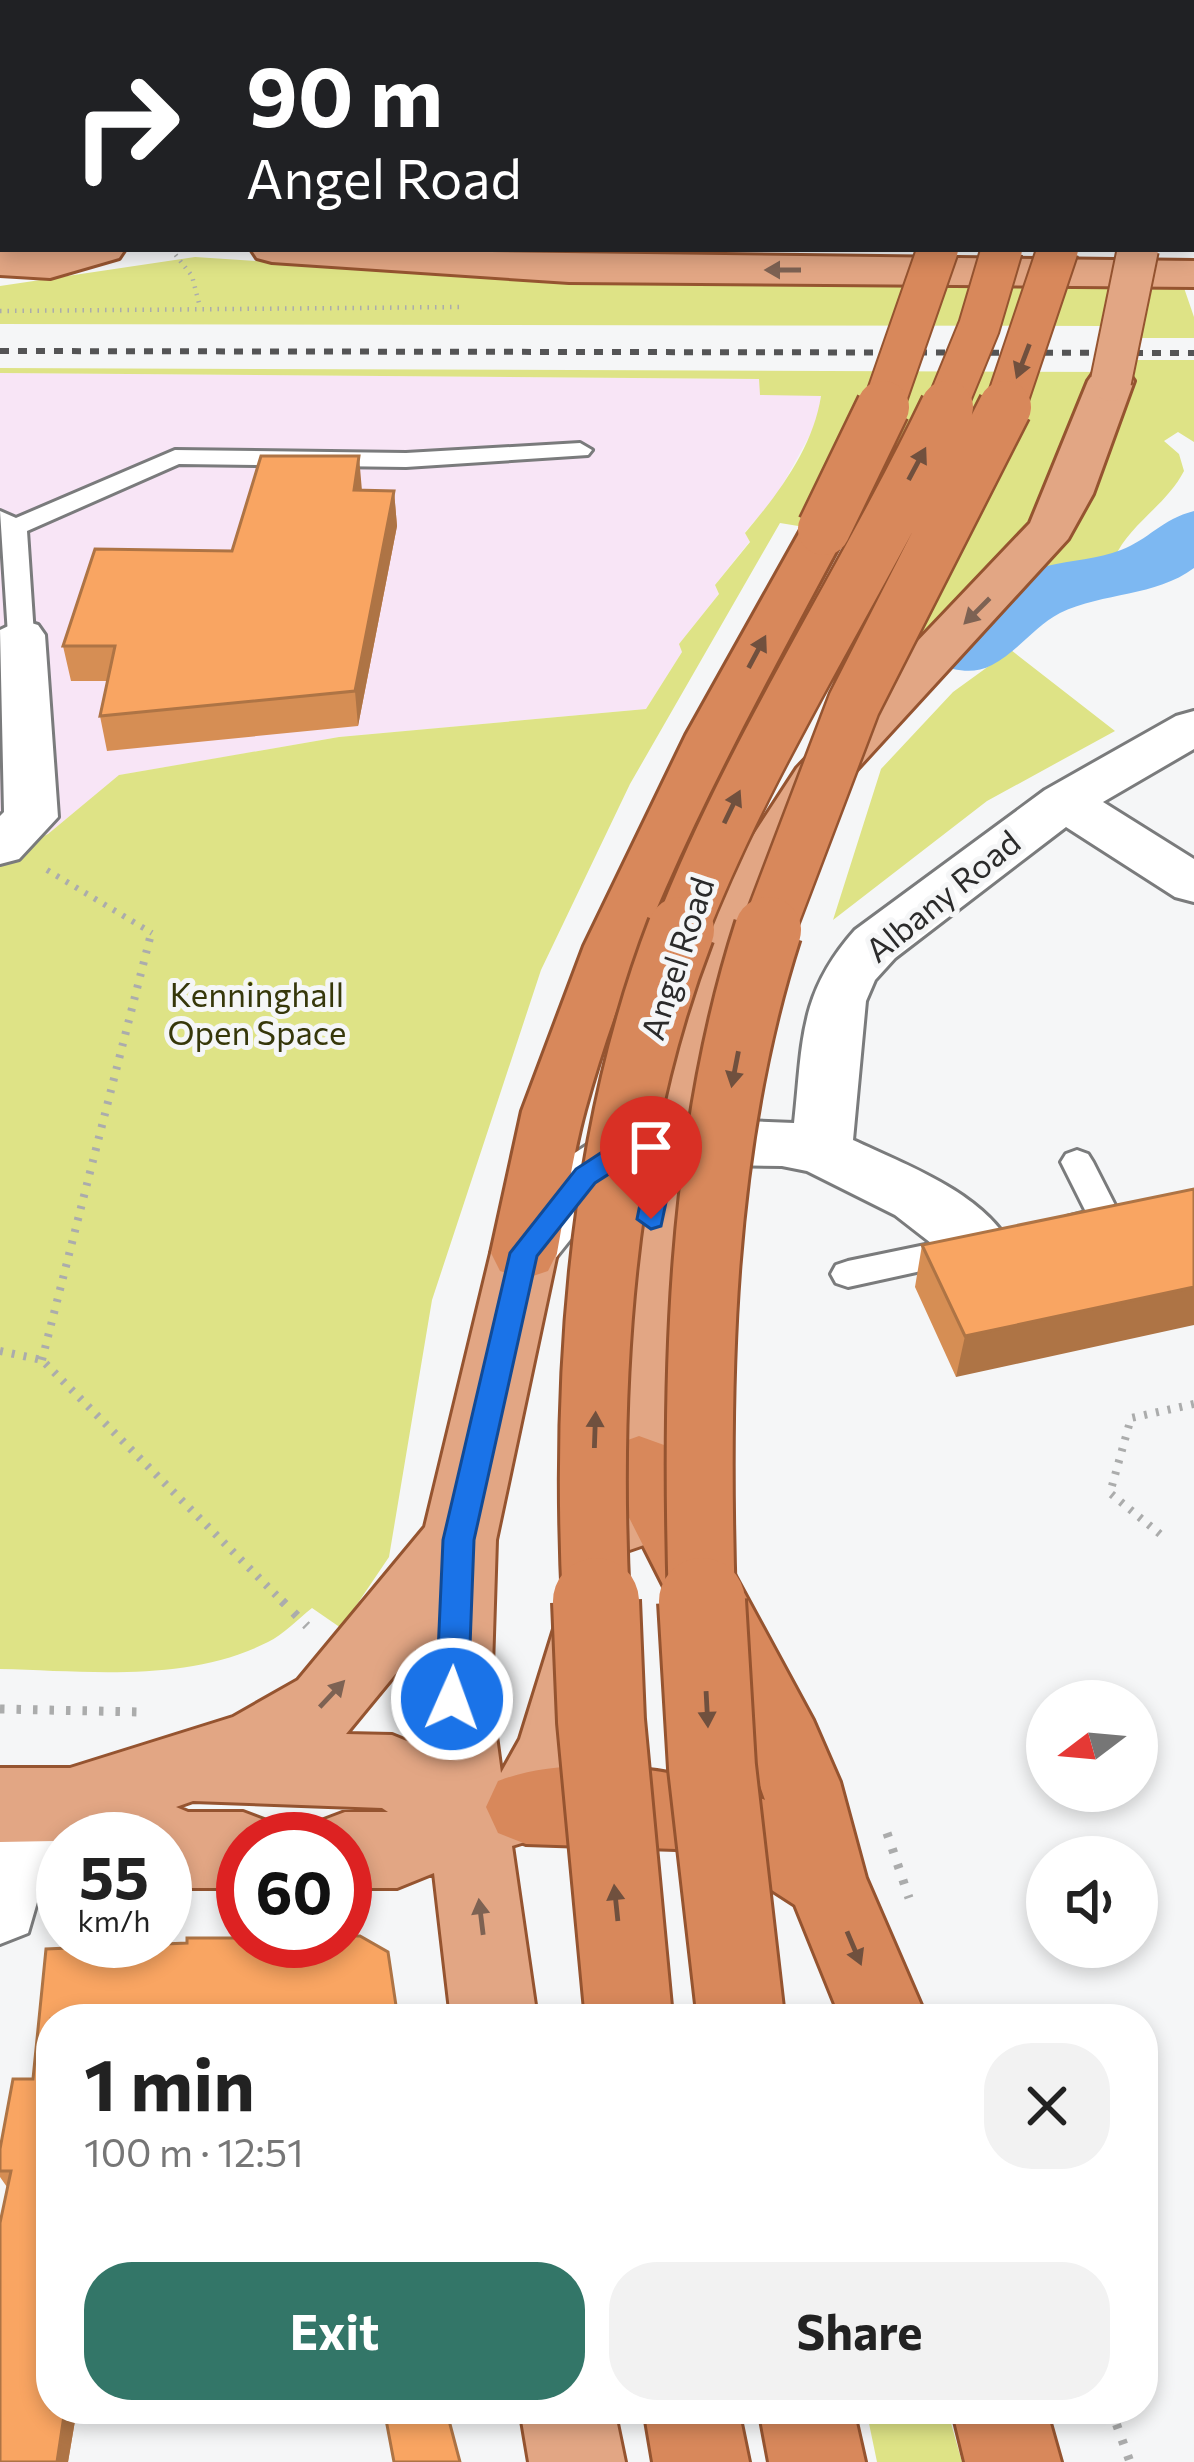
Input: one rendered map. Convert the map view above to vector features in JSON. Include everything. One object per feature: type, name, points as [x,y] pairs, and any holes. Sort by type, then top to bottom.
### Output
[{"type":"highway","points":[[524,1253],[557,1096],[598,984],[673,811],[878,422],[937,252]]},
{"type":"highway","name":"Angel Road","points":[[627,2004],[595,1665],[591,1530],[598,1348],[631,1113],[657,1009],[717,838],[771,727],[941,418],[989,301],[1000,252]]},
{"type":"highway","points":[[739,2004],[707,1717],[701,1556],[705,1315],[724,1124],[748,1003],[807,824],[848,721],[997,425],[1026,355],[1057,252]]},
{"type":"highway","points":[[639,1466],[785,1745],[825,1878],[878,2004]]},
{"type":"highway","points":[[497,1811],[652,1806],[712,1819],[760,1837],[825,1878]]},
{"type":"highway","points":[[694,2424],[701,2462]]},
{"type":"highway","points":[[809,2424],[817,2462]]},
{"type":"highway","points":[[1003,2424],[1013,2462]]},
{"type":"main road","points":[[8,266],[50,265],[102,252]]},
{"type":"main road","points":[[317,252],[569,269],[1194,274]]},
{"type":"main road","name":"Angel Road","points":[[497,1811],[557,1746],[576,1685],[596,1584],[639,1466],[644,1257],[666,1141],[706,1011],[761,868],[816,780],[1051,529],[1070,494],[1111,381],[1137,252]]},
{"type":"main road","points":[[494,2004],[497,1811],[452,1699],[459,1540],[524,1253]]},
{"type":"main road","points":[[32,1805],[171,1738],[253,1747],[325,1705],[459,1540]]},
{"type":"main road","points":[[171,1738],[392,1772],[497,1811]]},
{"type":"main road","points":[[372,1850],[397,1850],[497,1811]]},
{"type":"main road","points":[[570,2424],[578,2462]]},
{"type":"street","points":[[2,845],[31,817],[21,635]]},
{"type":"street","name":"Albany Road","points":[[820,1151],[837,1001],[851,971],[875,944],[1064,802],[1194,727]]},
{"type":"street","points":[[1064,802],[1194,884]]},
{"type":"street","points":[[524,1253],[586,1176],[623,1152],[666,1141],[782,1143],[820,1151],[1015,1240]]},
{"type":"street","points":[[0,1906],[32,1805]]},
{"type":"lane","points":[[21,635],[7,523],[175,457],[406,460],[580,450]]},
{"type":"lane","points":[[848,1274],[1107,1221],[1077,1162]]},
{"type":"path","points":[[173,252],[192,275],[200,307]]},
{"type":"path","points":[[0,311],[482,307]]},
{"type":"path","points":[[2,845],[153,931],[42,1360]]},
{"type":"path","points":[[0,1351],[42,1360],[320,1638]]},
{"type":"path","points":[[1160,1534],[1110,1493],[1131,1418],[1194,1404]]},
{"type":"path","points":[[0,1709],[171,1738]]},
{"type":"path","points":[[1116,2424],[1130,2462]]},
{"type":"shaded area","points":[[0,373],[760,379],[761,395],[821,395],[817,422],[776,497],[745,532],[750,541],[715,585],[719,594],[680,643],[682,652],[646,709],[339,737],[120,775],[48,834],[0,855]]},
{"type":"green space","points":[[195,257],[457,274],[1182,282],[1194,317],[1194,338],[1110,338],[1106,326],[0,324],[0,286]]},
{"type":"green space","name":"Kenninghall Open Space","points":[[1117,360],[1194,360],[1194,442],[1178,432],[1164,441],[1179,454],[1184,471],[1114,559],[1005,584],[958,608],[910,643],[847,534],[780,523],[630,784],[541,970],[432,1300],[389,1557],[341,1628],[312,1608],[268,1642],[204,1664],[136,1672],[0,1669],[0,855],[48,834],[119,775],[339,737],[646,709],[682,652],[679,644],[719,594],[715,585],[750,542],[745,533],[802,452],[821,396],[760,395],[759,379],[0,373],[0,368],[1119,372]]},
{"type":"green space","points":[[1011,650],[1115,731],[987,801],[833,920],[881,769],[953,692]]},
{"type":"green space","points":[[869,2424],[951,2424],[962,2462],[877,2462]]},
{"type":"building","points":[[261,456],[359,456],[354,490],[394,491],[355,691],[100,716],[115,646],[63,646],[95,549],[232,551]]},
{"type":"building","points":[[1194,1189],[1194,1287],[965,1336],[922,1245]]},
{"type":"building","points":[[192,1938],[216,1938],[216,1968],[372,1968],[372,1943],[388,1952],[396,2004],[40,2004],[44,1968],[192,1968]]},
{"type":"building","points":[[36,2049],[36,2424],[63,2424],[57,2462],[0,2462],[0,2223],[11,2171],[0,2171],[0,2149],[13,2079],[33,2079]]},
{"type":"building","points":[[387,2424],[450,2424],[460,2462],[394,2462]]},
{"type":"waterway","points":[[964,649],[1029,599],[1067,584],[1147,567],[1194,533]]},
{"type":"railway","points":[[0,351],[1194,353]]},
{"type":"route","points":[[452,1699],[459,1540],[524,1253],[586,1176],[623,1152],[666,1141],[651,1219]]}]
